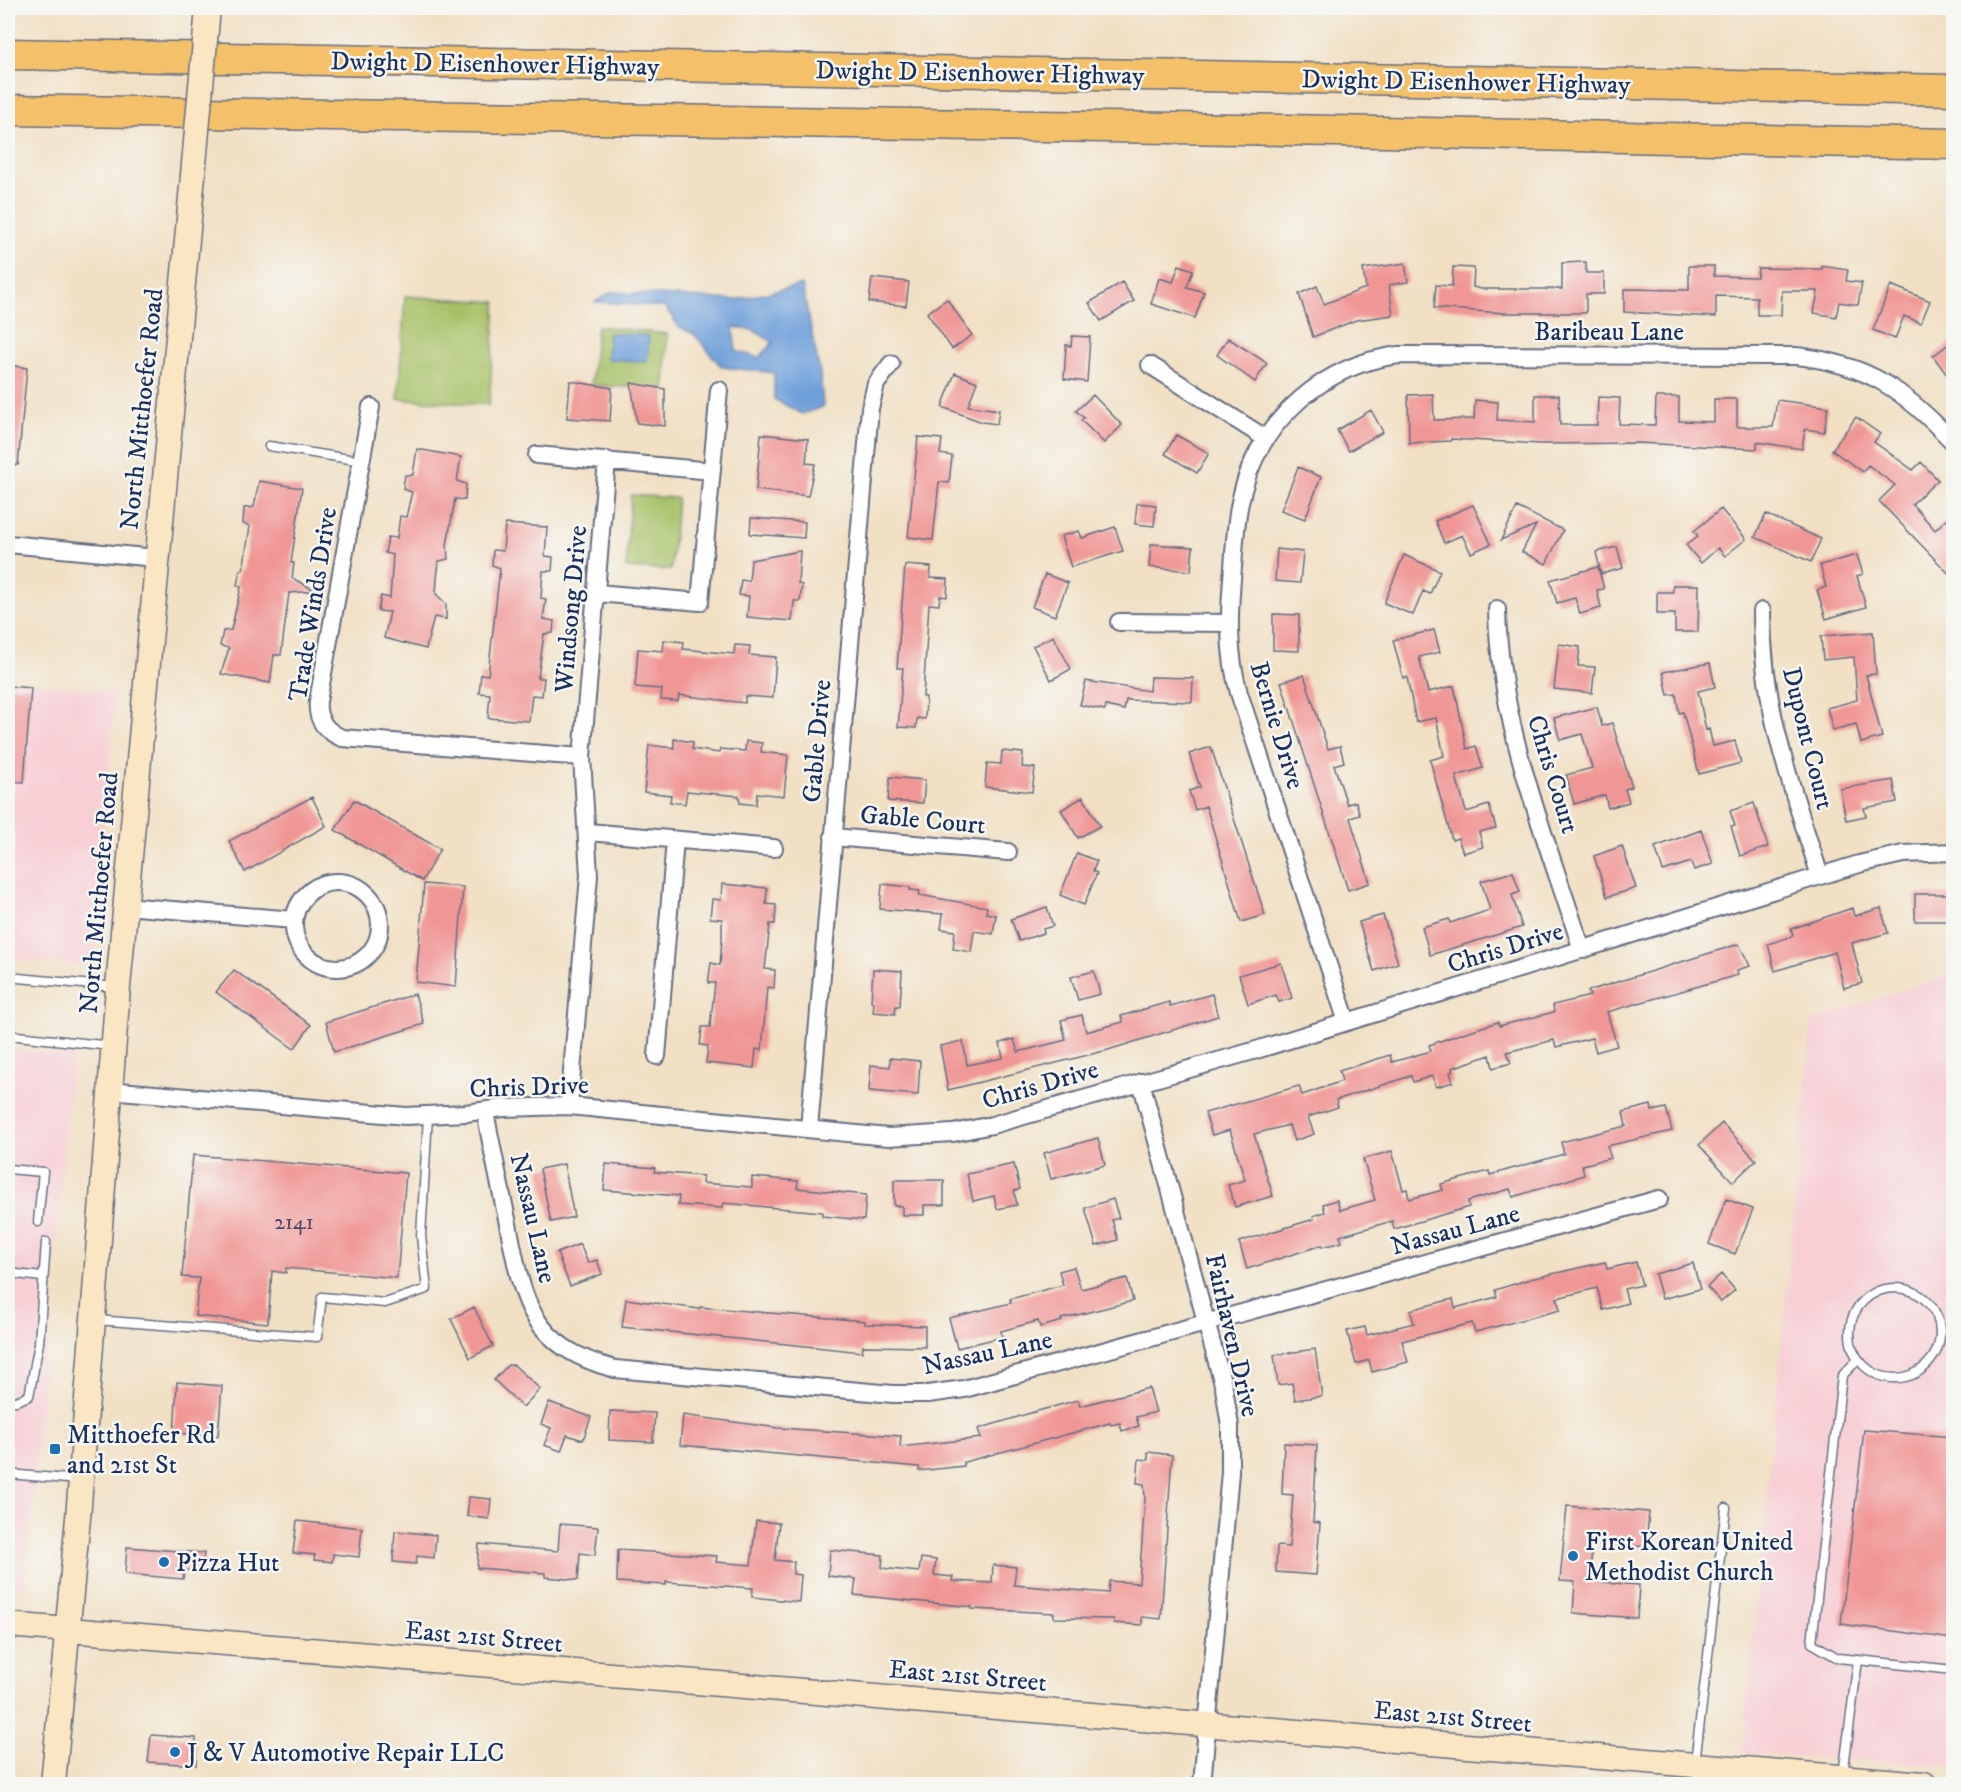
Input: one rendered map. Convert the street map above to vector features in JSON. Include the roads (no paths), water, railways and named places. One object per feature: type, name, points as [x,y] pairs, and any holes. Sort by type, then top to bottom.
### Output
[{"type":"highway","name":"Dwight D Eisenhower Highway","points":[[8,54],[1953,90]]},
{"type":"highway","name":"Dwight D Eisenhower Highway","points":[[8,110],[1248,129],[1953,144]]},
{"type":"main road","name":"North Mitthoefer Road","points":[[53,1785],[81,1481],[109,1090],[125,906],[208,8]]},
{"type":"main road","name":"East 21st Street","points":[[8,1625],[1924,1785]]},
{"type":"street","name":"Baribeau Lane","points":[[1265,438],[1281,417],[1316,386],[1351,368],[1388,357],[1796,356],[1822,359],[1856,369],[1888,384],[1916,404],[1953,443]]},
{"type":"street","name":"Gable Drive","points":[[809,1129],[870,408],[876,384],[891,364]]},
{"type":"street","points":[[1150,365],[1265,438]]},
{"type":"street","points":[[597,593],[700,602],[719,390]]},
{"type":"street","name":"Trade Winds Drive","points":[[371,407],[318,701],[318,712],[324,726],[342,738],[582,757]]},
{"type":"street","name":"Bernie Drive","points":[[1265,438],[1251,466],[1239,506],[1229,624],[1235,681],[1347,1022]]},
{"type":"street","points":[[537,455],[711,471]]},
{"type":"street","name":"Windsong Drive","points":[[569,1106],[590,876],[582,757],[607,460]]},
{"type":"street","points":[[8,544],[156,558]]},
{"type":"street","name":"Chris Court","points":[[1497,609],[1499,660],[1510,724],[1582,950]]},
{"type":"street","name":"Dupont Court","points":[[1762,611],[1762,656],[1769,707],[1820,876]]},
{"type":"street","points":[[1119,622],[1229,624]]},
{"type":"street","points":[[588,832],[774,848]]},
{"type":"street","name":"Gable Court","points":[[834,837],[1008,852]]},
{"type":"street","points":[[657,1056],[675,840]]},
{"type":"street","name":"Chris Drive","points":[[109,1090],[428,1116],[485,1112],[503,1108],[569,1106],[902,1137],[953,1133],[992,1125],[1347,1022],[1820,876],[1903,854],[1953,852]]},
{"type":"street","points":[[339,881],[358,887],[373,900],[378,911],[380,931],[376,944],[363,959],[352,965],[332,967],[313,960],[303,951],[295,933],[294,920],[301,901],[309,892],[320,885],[339,881]]},
{"type":"street","points":[[125,906],[294,920]]},
{"type":"street","name":"Fairhaven Drive","points":[[1141,1082],[1224,1388],[1231,1448],[1202,1785]]},
{"type":"street","name":"Nassau Lane","points":[[485,1112],[521,1289],[542,1327],[567,1350],[590,1362],[615,1369],[893,1394],[928,1394],[964,1389],[1659,1199]]},
{"type":"lane","points":[[269,446],[362,461]]},
{"type":"lane","points":[[8,989],[8,977],[118,987]]},
{"type":"lane","points":[[8,1035],[113,1046]]},
{"type":"lane","points":[[93,1320],[317,1337],[322,1297],[385,1303],[427,1289],[421,1236],[428,1116]]},
{"type":"lane","points":[[8,1169],[43,1172],[38,1222]]},
{"type":"lane","points":[[8,1401],[16,1401],[29,1396],[39,1343],[46,1242]]},
{"type":"lane","points":[[8,1273],[42,1277]]},
{"type":"lane","points":[[1891,1288],[1907,1289],[1921,1296],[1933,1307],[1939,1320],[1941,1334],[1935,1354],[1921,1370],[1909,1376],[1888,1377],[1868,1369],[1858,1359],[1852,1345],[1850,1329],[1854,1314],[1863,1301],[1876,1292],[1891,1288]]},
{"type":"lane","points":[[1858,1359],[1842,1376],[1812,1643],[1838,1658],[1953,1670]]},
{"type":"lane","points":[[8,1474],[81,1481]]},
{"type":"lane","points":[[1695,1765],[1726,1508]]},
{"type":"lane","points":[[1857,1780],[1858,1660]]},
{"type":"water","points":[[802,285],[820,373],[823,407],[802,414],[774,399],[774,373],[722,367],[694,334],[679,327],[665,307],[595,302],[611,292],[735,300]],"holes":[[[733,327],[753,330],[773,342],[759,358],[736,351]]]},
{"type":"water","points":[[609,333],[649,336],[647,362],[607,359]]},
{"type":"place","name":"Mitthoefer Rd and 21st St","points":[[55,1449]]},
{"type":"place","name":"First Korean United Methodist Church","points":[[1573,1556]]},
{"type":"place","name":"Pizza Hut","points":[[164,1562]]},
{"type":"place","name":"J & V Automotive Repair LLC","points":[[175,1752]]}]
